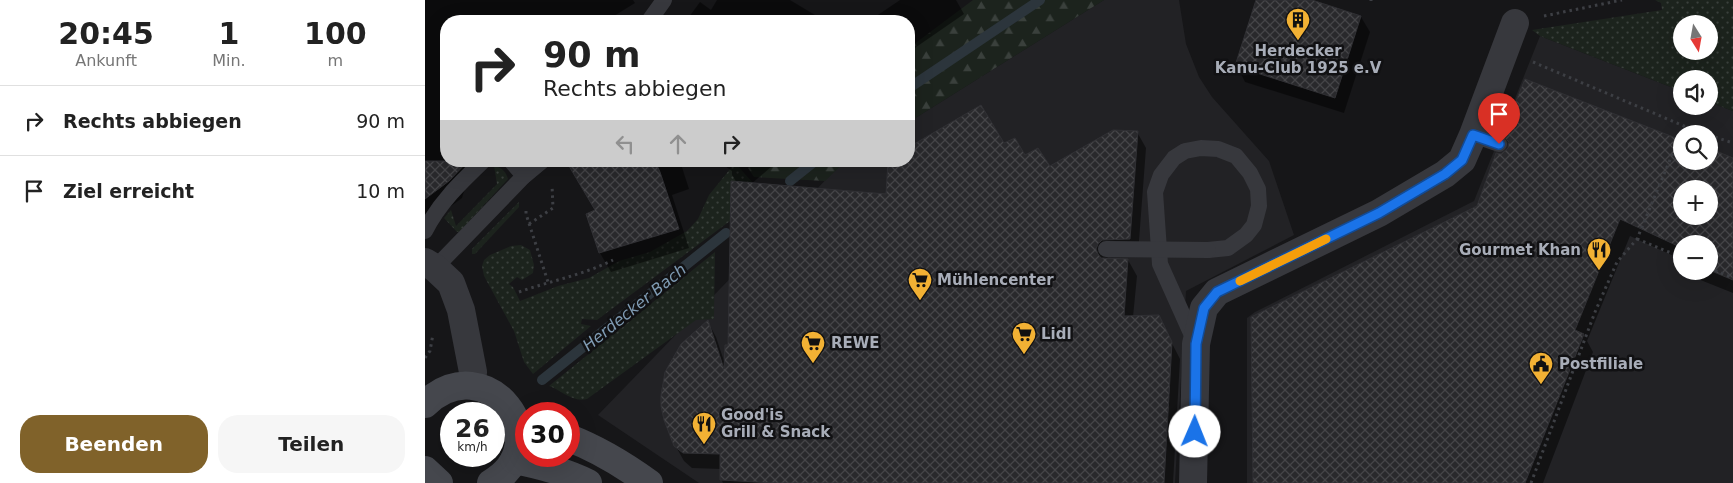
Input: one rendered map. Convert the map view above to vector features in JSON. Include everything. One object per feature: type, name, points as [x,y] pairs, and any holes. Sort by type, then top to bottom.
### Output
[{"type":"main road","points":[[425,404],[437,392],[452,387],[471,385],[490,391],[506,403],[515,414]]},
{"type":"main road","points":[[580,442],[623,464],[649,483]]},
{"type":"main road","points":[[491,483],[502,477],[515,456]]},
{"type":"main road","points":[[514,460],[571,474],[587,483]]},
{"type":"main road","points":[[425,470],[439,483]]},
{"type":"street","points":[[1193,483],[1196,344],[1204,308],[1217,292],[1379,213],[1445,174],[1462,160],[1515,23]]},
{"type":"street","points":[[430,265],[451,284],[461,310],[473,372],[471,385]]},
{"type":"lane","points":[[654,15],[665,0]]},
{"type":"lane","points":[[1473,135],[1499,144]]},
{"type":"lane","points":[[1106,249],[1208,250],[1228,248],[1254,225],[1259,206],[1258,189],[1250,173],[1236,156],[1219,149],[1201,148],[1185,151],[1174,158],[1161,175],[1155,192],[1157,217],[1160,264],[1196,344]]},
{"type":"lane","points":[[425,231],[445,200],[477,167]]},
{"type":"lane","points":[[430,265],[534,168]]},
{"type":"path","points":[[1515,23],[1622,0]]},
{"type":"path","points":[[1504,50],[1682,125]]},
{"type":"path","points":[[1718,138],[1733,143]]},
{"type":"path","points":[[1531,483],[1595,312],[1617,262],[1637,239],[1673,152]]},
{"type":"path","points":[[529,224],[553,208],[551,174],[534,168]]},
{"type":"path","points":[[1637,239],[1673,253]]},
{"type":"path","points":[[535,245],[548,282]]},
{"type":"path","points":[[519,292],[587,272],[613,260]]},
{"type":"path","points":[[1718,272],[1733,278]]},
{"type":"shaded area","name":"Mühlencenter","points":[[1104,0],[1179,0],[1186,44],[1199,77],[1212,97],[1269,161],[1294,235],[1186,291],[1175,483],[699,483],[598,415],[838,167],[915,167],[915,118]]},
{"type":"shaded area","points":[[1540,36],[1673,88],[1673,115],[1718,115],[1718,105],[1733,111],[1733,483],[1247,483],[1247,318],[1255,312],[1474,201]]},
{"type":"green space","points":[[973,0],[1104,0],[915,118],[915,44]]},
{"type":"green space","points":[[1655,0],[1733,0],[1733,111],[1718,105],[1718,70],[1673,70],[1673,88],[1540,36],[1532,30],[1662,10],[1661,3]]},
{"type":"green space","points":[[494,167],[504,171],[508,179],[459,232],[444,218],[451,210],[456,226],[497,184]]},
{"type":"green space","points":[[732,167],[739,167],[753,183],[731,182],[730,221],[597,320],[582,319],[581,324],[591,326],[533,374],[524,362],[514,331],[484,276],[482,266],[484,260],[490,255],[511,246],[521,245],[530,250],[534,265],[533,273],[522,280],[517,277],[509,284],[513,287],[520,301],[558,286],[589,278],[619,261],[650,252],[687,231],[698,219],[709,195]]},
{"type":"green space","points":[[840,167],[825,181],[754,177],[748,168]]},
{"type":"green space","points":[[519,202],[519,207],[475,254],[472,254],[472,249]]},
{"type":"green space","points":[[715,252],[714,319],[696,320],[587,399],[572,398],[549,386]]},
{"type":"building","name":"Herdecker Kanu-Club 1925 e.V","points":[[1256,0],[1312,0],[1361,16],[1335,98],[1235,66]]},
{"type":"building","points":[[1525,79],[1673,137],[1673,170],[1718,170],[1718,152],[1733,158],[1733,280],[1718,274],[1718,235],[1673,235],[1673,244],[1620,219],[1575,330],[1584,334],[1525,483],[1253,483],[1251,317],[1477,206],[1496,153],[1501,154],[1508,148],[1509,142],[1502,135]]},
{"type":"building","name":"Mühlencenter","points":[[981,105],[1004,143],[1015,138],[1025,155],[1038,148],[1050,166],[1113,130],[1138,131],[1130,239],[1102,240],[1096,249],[1101,258],[1128,259],[1124,316],[1159,315],[1172,342],[1164,483],[775,483],[720,480],[720,454],[683,453],[674,446],[661,406],[665,372],[681,344],[708,320],[724,369],[725,345],[728,345],[731,181],[886,194],[888,167],[915,167],[915,144]]},
{"type":"building","points":[[425,161],[440,161],[440,167],[462,167],[449,181],[425,199]]},
{"type":"building","points":[[570,167],[658,167],[679,229],[599,253],[586,214],[595,210]]},
{"type":"waterway","name":"Herdecker Bach","points":[[915,84],[1040,0]]},
{"type":"waterway","name":"Herdecker Bach","points":[[790,181],[808,167]]},
{"type":"waterway","name":"Herdecker Bach","points":[[542,380],[726,233]]},
{"type":"slow traffic","points":[[1240,281],[1326,239]]},
{"type":"place","name":"Herdecker Kanu-Club 1925 e.V","points":[[1298,41]]},
{"type":"place","name":"Gourmet Khan","points":[[1599,271]]},
{"type":"place","name":"Mühlencenter","points":[[920,301]]},
{"type":"place","name":"Lidl","points":[[1024,355]]},
{"type":"place","name":"REWE","points":[[813,364]]},
{"type":"place","name":"Postfiliale","points":[[1541,385]]},
{"type":"place","name":"Good'is Grill & Snack","points":[[704,445]]},
{"type":"route","points":[[1195,432],[1196,344],[1204,308],[1217,292],[1379,213],[1445,174],[1462,160],[1473,135],[1499,144]]}]
